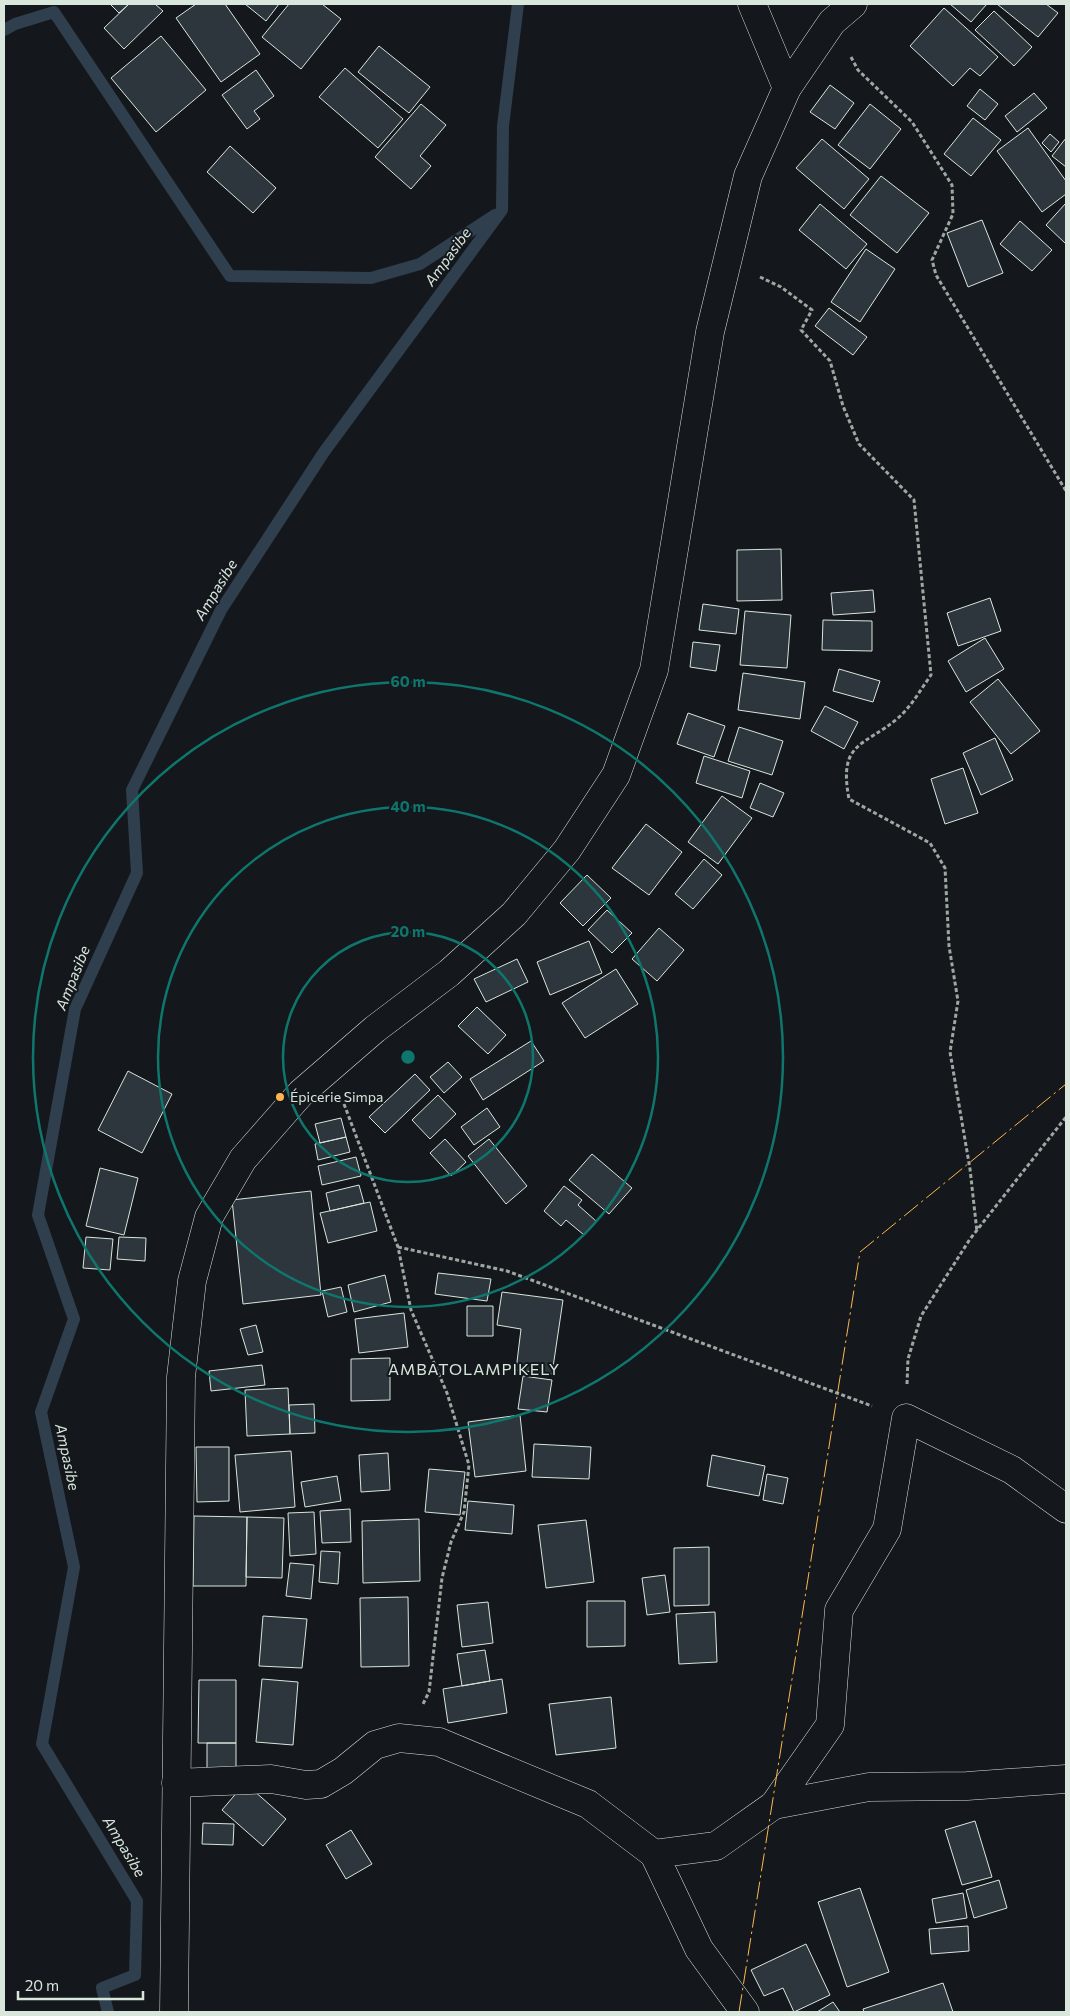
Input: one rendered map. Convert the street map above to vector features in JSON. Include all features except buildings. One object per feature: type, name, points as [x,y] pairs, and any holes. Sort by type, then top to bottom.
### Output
[{"type":"main road","points":[[752,4],[787,88]]},
{"type":"main road","points":[[174,2012],[181,1377],[192,1281],[208,1217],[243,1159],[301,1093],[375,1029],[449,973],[514,914],[567,850],[616,775],[654,670],[710,332],[748,176],[787,88],[832,22],[853,4]]},
{"type":"main road","points":[[654,1854],[716,1846],[774,1805],[830,1725],[839,1610],[887,1528],[906,1418],[1012,1470],[1066,1509]]},
{"type":"main road","points":[[176,1783],[271,1779],[306,1785],[321,1784],[343,1771],[375,1745],[399,1738],[439,1742],[588,1804],[654,1854],[699,1949],[745,2012]]},
{"type":"main road","points":[[774,1805],[869,1787],[966,1786],[1066,1779]]},
{"type":"path","points":[[832,22],[858,70],[912,122],[952,185],[953,214],[932,260],[936,275],[1066,491]]},
{"type":"path","points":[[728,263],[781,287],[812,310],[801,330],[830,361],[843,406],[859,444],[914,500],[931,675],[898,718],[859,743],[850,755],[846,785],[849,799],[930,843],[945,868],[949,946],[958,1001],[950,1052],[970,1169],[977,1232]]},
{"type":"path","points":[[334,1065],[341,1097],[398,1247],[411,1310],[448,1394],[469,1465],[464,1512],[451,1542],[442,1578],[426,1700],[399,1738]]},
{"type":"path","points":[[398,1247],[507,1271],[906,1418],[908,1359],[921,1316],[960,1254],[1066,1117]]},
{"type":"waterway","name":"Ampasibe","points":[[108,2012],[102,1988],[135,1975],[137,1901],[42,1744],[74,1567],[41,1412],[74,1319],[38,1215],[75,1009],[137,873],[132,790],[221,610],[324,452],[502,210],[503,126],[518,4]]},
{"type":"waterway","points":[[4,30],[15,24],[54,12],[230,276],[371,278],[420,264],[495,215]]},
{"type":"power","points":[[739,2012],[860,1252],[1066,1084]]},
{"type":"place","name":"Épicerie Simpa","points":[[280,1097]]},
{"type":"district","name":"AMBATOLAMPIKELY","points":[[474,1369]]}]
